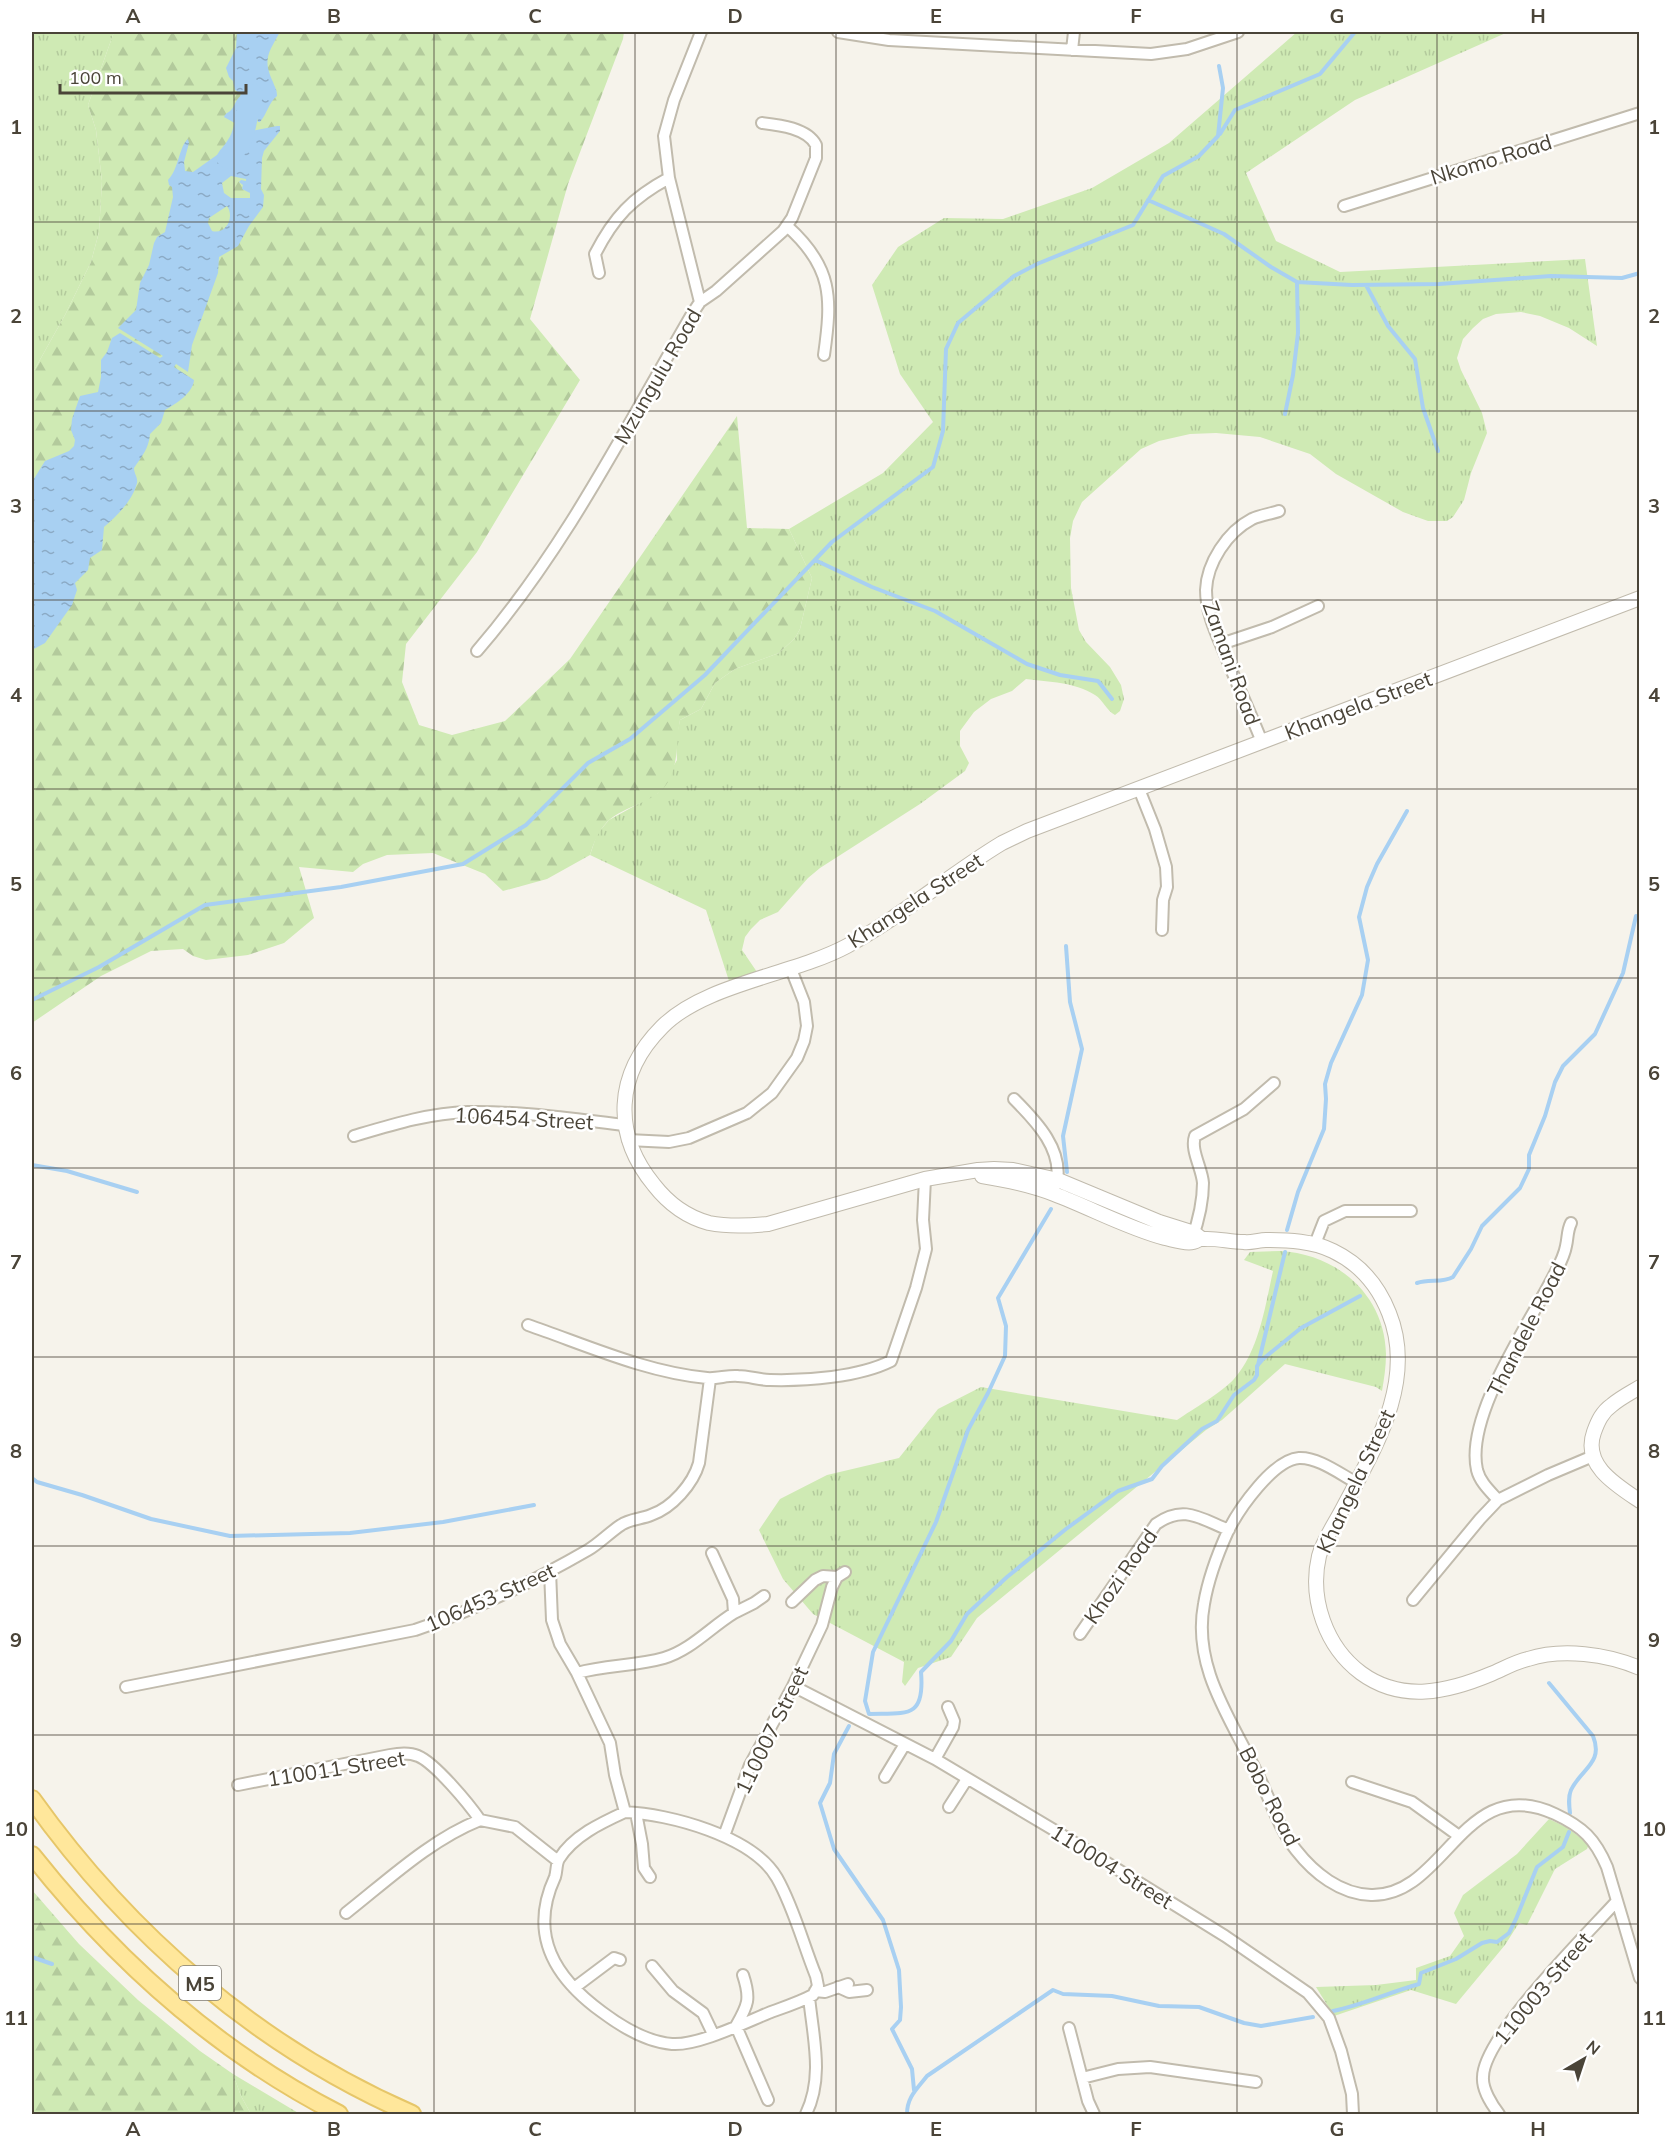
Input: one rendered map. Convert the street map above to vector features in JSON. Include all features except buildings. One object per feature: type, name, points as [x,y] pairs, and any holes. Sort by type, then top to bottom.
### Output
[{"type":"main road","name":"M5","points":[[32,1799],[99,1886],[190,1975],[291,2050],[371,2096],[412,2115]]},
{"type":"main road","name":"M5","points":[[32,1855],[56,1886],[97,1931],[166,1997],[264,2071],[339,2115]]},
{"type":"street","name":"Mzungulu Road","points":[[477,651],[515,605],[581,508],[700,302],[669,178],[664,136],[674,100],[701,32]]},
{"type":"street","points":[[838,32],[889,40],[1151,54],[1169,53],[1238,32]]},
{"type":"street","points":[[964,44],[966,32]]},
{"type":"street","points":[[1072,50],[1074,32]]},
{"type":"street","name":"Nkomo Road","points":[[1344,206],[1640,114]]},
{"type":"street","points":[[700,302],[764,249],[787,226],[816,158],[816,145],[808,136],[781,125],[762,123]]},
{"type":"street","points":[[599,273],[595,254],[615,219],[627,205],[669,178]]},
{"type":"street","points":[[787,226],[812,251],[825,282],[828,323],[824,355]]},
{"type":"street","name":"Zamani Road","points":[[1262,742],[1208,610],[1206,591],[1208,576],[1220,550],[1241,527],[1256,518],[1279,511]]},
{"type":"street","name":"Khangela Street","points":[[1196,1238],[1058,1179],[1013,1170],[978,1170],[925,1179],[788,1219],[747,1226],[725,1226],[708,1222],[671,1204],[644,1174],[628,1140],[625,1125],[626,1087],[634,1063],[647,1042],[664,1025],[686,1009],[712,996],[830,954],[866,935],[1002,843],[1027,831],[1640,598]]},
{"type":"street","points":[[1221,644],[1272,627],[1318,606]]},
{"type":"street","points":[[1139,789],[1155,829],[1166,867],[1167,887],[1163,900],[1162,930]]},
{"type":"street","points":[[628,1140],[669,1142],[689,1138],[747,1113],[772,1093],[797,1058],[807,1026],[804,1002],[791,969]]},
{"type":"street","points":[[1196,1238],[1203,1183],[1194,1146],[1195,1136],[1244,1109],[1274,1083]]},
{"type":"street","points":[[1014,1099],[1040,1126],[1058,1164],[1058,1179],[1054,1194]]},
{"type":"street","name":"106454 Street","points":[[354,1136],[408,1121],[466,1112],[512,1113],[625,1125]]},
{"type":"street","name":"Khangela Street","points":[[958,1173],[1011,1181],[1054,1194],[1139,1230],[1176,1241],[1196,1238],[1246,1243],[1288,1240],[1315,1244],[1331,1249],[1361,1268],[1373,1282],[1394,1324],[1398,1358],[1395,1389],[1388,1420],[1320,1554],[1316,1578],[1318,1600],[1330,1639],[1340,1654],[1362,1673],[1387,1687],[1412,1692],[1444,1691],[1528,1659],[1555,1654],[1610,1658],[1640,1668]]},
{"type":"street","points":[[528,1325],[644,1364],[678,1374],[710,1379],[739,1376],[769,1380],[837,1376],[873,1370],[891,1361],[916,1288],[926,1250],[923,1220],[925,1179]]},
{"type":"street","points":[[1315,1244],[1324,1221],[1342,1212],[1411,1211]]},
{"type":"street","name":"Thandele Road","points":[[1498,1500],[1477,1471],[1476,1451],[1479,1430],[1510,1351],[1562,1258],[1571,1223]]},
{"type":"street","name":"106453 Street","points":[[126,1687],[415,1630],[451,1618],[550,1571],[591,1548],[623,1523],[654,1515],[668,1506],[689,1484],[699,1463],[710,1379]]},
{"type":"street","points":[[1640,1387],[1610,1406],[1598,1419],[1592,1439],[1593,1456],[1599,1468],[1611,1481],[1640,1500]]},
{"type":"street","points":[[1413,1600],[1498,1500],[1593,1456]]},
{"type":"street","name":"Bobo Road","points":[[1357,1483],[1315,1461],[1300,1458],[1287,1461],[1272,1471],[1253,1494],[1229,1530],[1203,1605],[1202,1644],[1214,1689],[1295,1849],[1329,1881],[1347,1892],[1371,1895],[1392,1893],[1410,1883],[1476,1821],[1495,1809],[1519,1804],[1546,1809],[1578,1827],[1594,1840],[1607,1867],[1640,1978]]},
{"type":"street","name":"Khozi Road","points":[[1080,1634],[1156,1524],[1168,1516],[1185,1513],[1229,1530]]},
{"type":"street","points":[[712,1553],[733,1599],[734,1613]]},
{"type":"street","points":[[550,1571],[552,1620],[560,1644],[578,1673],[610,1743],[615,1775],[642,1844],[644,1868],[650,1877]]},
{"type":"street","name":"110007 Street","points":[[724,1836],[750,1765],[793,1686],[822,1625],[832,1587],[841,1575],[823,1576],[815,1580],[792,1602]]},
{"type":"street","points":[[578,1673],[597,1667],[664,1658],[689,1645],[734,1613],[754,1604],[764,1596]]},
{"type":"street","name":"110004 Street","points":[[793,1686],[935,1760],[1054,1830],[1225,1936],[1308,1993],[1329,2018],[1341,2051],[1352,2094],[1353,2115]]},
{"type":"street","points":[[935,1760],[953,1727],[954,1721],[948,1707]]},
{"type":"street","points":[[885,1777],[905,1744]]},
{"type":"street","name":"110011 Street","points":[[238,1785],[390,1755],[408,1754],[424,1759],[434,1768],[470,1805],[480,1820]]},
{"type":"street","points":[[949,1807],[967,1779]]},
{"type":"street","points":[[1352,1782],[1412,1802],[1459,1836]]},
{"type":"street","points":[[806,2115],[816,2084],[817,2063],[812,1994],[818,1986],[790,1906],[777,1877],[769,1866],[724,1836],[665,1816],[630,1813],[585,1833],[558,1861],[544,1908],[544,1930],[555,1965],[574,1988],[593,2005],[618,2024],[652,2039],[672,2044],[690,2042],[736,2026],[812,1994],[843,1986],[849,1992],[867,1990]]},
{"type":"street","points":[[346,1913],[413,1860],[480,1820],[515,1827],[558,1861]]},
{"type":"street","name":"110003 Street","points":[[1499,2115],[1482,2078],[1487,2057],[1493,2046],[1536,1990],[1617,1902]]},
{"type":"street","points":[[574,1988],[614,1958],[620,1959]]},
{"type":"street","points":[[652,1966],[673,1991],[703,2013],[713,2034]]},
{"type":"street","points":[[736,2026],[748,2006],[749,1998],[743,1975]]},
{"type":"street","points":[[736,2026],[768,2100]]},
{"type":"street","points":[[1069,2028],[1094,2115]]},
{"type":"street","points":[[1082,2078],[1118,2069],[1150,2067],[1256,2082]]},
{"type":"green space","points":[[32,32],[114,32],[88,105],[96,130],[102,181],[99,232],[91,262],[32,374]]},
{"type":"green space","points":[[114,32],[624,32],[568,184],[530,319],[580,380],[477,552],[406,644],[402,682],[419,725],[452,735],[505,721],[570,659],[737,416],[747,528],[789,529],[812,578],[800,629],[795,638],[779,653],[735,669],[715,683],[701,709],[680,720],[674,766],[664,788],[607,822],[597,837],[590,855],[547,879],[503,891],[485,874],[433,853],[387,855],[363,864],[353,872],[299,867],[314,918],[284,943],[248,955],[206,960],[193,956],[183,949],[151,951],[101,976],[32,1023],[32,374],[91,262],[99,232],[102,181],[96,130],[88,105]]},
{"type":"green space","points":[[1297,32],[1508,32],[1355,100],[1246,173],[1276,241],[1340,272],[1585,259],[1597,346],[1569,328],[1540,316],[1521,312],[1496,314],[1483,319],[1463,339],[1457,358],[1482,413],[1487,433],[1471,473],[1464,500],[1453,517],[1447,521],[1428,521],[1403,512],[1336,474],[1310,454],[1260,437],[1216,433],[1190,434],[1159,441],[1141,449],[1082,502],[1073,521],[1070,538],[1071,588],[1079,630],[1086,642],[1110,667],[1121,685],[1124,699],[1120,711],[1115,715],[1098,697],[1079,687],[1026,679],[1012,691],[991,699],[974,712],[960,731],[960,746],[969,763],[965,771],[920,804],[820,868],[778,912],[760,920],[745,937],[742,950],[757,972],[729,981],[706,910],[590,855],[597,834],[609,820],[658,793],[677,760],[676,740],[680,720],[701,709],[715,683],[735,669],[779,653],[795,638],[800,629],[812,578],[789,529],[883,473],[933,422],[900,374],[872,285],[898,247],[944,218],[1003,219],[1092,188],[1169,143]]},
{"type":"green space","points":[[1280,1251],[1301,1254],[1338,1269],[1367,1296],[1377,1313],[1383,1333],[1386,1359],[1382,1391],[1376,1387],[1285,1364],[1222,1420],[1206,1430],[977,1618],[951,1657],[918,1668],[905,1686],[902,1682],[904,1662],[813,1614],[783,1579],[759,1530],[780,1499],[827,1475],[899,1458],[938,1409],[981,1387],[1177,1420],[1207,1401],[1234,1379],[1243,1368],[1250,1355],[1264,1314],[1273,1271],[1244,1260],[1250,1252]]},
{"type":"green space","points":[[1549,1819],[1566,1827],[1589,1844],[1587,1849],[1555,1869],[1527,1925],[1519,1923],[1505,1945],[1456,2004],[1411,1990],[1334,2016],[1316,1987],[1376,1985],[1416,1980],[1416,1968],[1450,1956],[1464,1936],[1454,1913],[1463,1895],[1517,1854]]},
{"type":"green space","points":[[32,1890],[79,1944],[138,2000],[200,2051],[233,2074],[251,2114],[32,2114]]},
{"type":"green space","points":[[233,2074],[300,2114],[251,2114]]},
{"type":"water","points":[[237,32],[280,32],[267,61],[277,96],[260,122],[258,122],[256,113],[240,126],[224,117],[242,95],[235,90],[226,68],[236,48]]},
{"type":"water","points":[[280,126],[280,131],[264,151],[262,158],[263,207],[238,246],[219,257],[218,273],[192,345],[188,372],[176,364],[174,367],[194,380],[193,385],[183,398],[165,410],[161,423],[150,434],[146,448],[134,468],[137,481],[132,496],[104,527],[102,550],[90,558],[88,570],[75,583],[77,590],[72,605],[45,643],[32,650],[32,482],[45,461],[69,451],[74,446],[75,440],[71,430],[72,419],[80,396],[98,392],[101,360],[112,338],[120,333],[160,358],[163,356],[118,328],[136,310],[140,283],[149,265],[154,243],[157,237],[165,232],[173,197],[172,187],[168,180],[188,139],[184,162],[185,171],[193,172],[231,145],[241,133]],"holes":[[[231,176],[246,179],[246,181],[239,182],[243,185],[242,189],[250,193],[250,198],[231,198],[224,193],[222,183]],[[227,206],[230,215],[228,224],[217,232],[212,231],[208,223],[209,218]]]},
{"type":"waterway","points":[[1220,134],[1235,110],[1320,74],[1355,32]]},
{"type":"waterway","points":[[32,1000],[99,967],[205,905],[341,887],[463,864],[526,825],[588,763],[630,739],[705,675],[832,542],[933,467],[943,431],[946,349],[958,323],[1014,276],[1037,264],[1133,225],[1163,176],[1199,156],[1218,136],[1223,88],[1219,66]]},
{"type":"waterway","points":[[228,158],[235,150],[242,135],[252,95]]},
{"type":"waterway","points":[[1148,200],[1224,234],[1297,282],[1352,285],[1439,284],[1551,276],[1622,278],[1640,273]]},
{"type":"waterway","points":[[1285,414],[1298,333],[1297,282]]},
{"type":"waterway","points":[[1366,285],[1388,326],[1415,359],[1423,408],[1438,451]]},
{"type":"waterway","points":[[815,560],[872,587],[935,611],[1027,664],[1060,675],[1098,681],[1112,699]]},
{"type":"waterway","points":[[1287,1230],[1298,1192],[1324,1129],[1325,1084],[1331,1063],[1362,995],[1368,960],[1359,917],[1367,887],[1377,864],[1407,811]]},
{"type":"waterway","points":[[1417,1283],[1453,1277],[1471,1249],[1482,1226],[1520,1188],[1529,1169],[1529,1155],[1545,1116],[1555,1082],[1563,1066],[1595,1034],[1623,973],[1636,916]]},
{"type":"waterway","points":[[1066,946],[1070,1002],[1082,1049],[1063,1136],[1067,1172]]},
{"type":"waterway","points":[[32,1165],[67,1171],[137,1192]]},
{"type":"waterway","points":[[1051,1209],[998,1298],[1006,1326],[1005,1356],[968,1430],[936,1522],[873,1652],[865,1701],[869,1714],[903,1713],[916,1706],[920,1698],[921,1672],[951,1641],[967,1614],[1007,1577],[1066,1529],[1118,1491],[1152,1479],[1162,1466],[1202,1429],[1217,1421],[1234,1395],[1254,1380],[1257,1375],[1257,1366],[1263,1359],[1301,1328],[1360,1296]]},
{"type":"waterway","points":[[1258,1365],[1285,1252]]},
{"type":"waterway","points":[[32,1478],[37,1482],[151,1519],[230,1536],[350,1533],[443,1522],[534,1505]]},
{"type":"waterway","points":[[1549,1683],[1593,1736],[1596,1745],[1594,1759],[1571,1790],[1570,1813]]},
{"type":"waterway","points":[[849,1726],[834,1754],[830,1783],[820,1803],[834,1849],[883,1920],[899,1970],[900,2020],[892,2029],[912,2069],[914,2090]]},
{"type":"waterway","points":[[1333,2011],[1419,1984],[1421,1973],[1456,1959],[1482,1943],[1497,1942],[1509,1933],[1537,1867],[1563,1847],[1569,1832]]},
{"type":"waterway","points":[[32,1957],[52,1964]]},
{"type":"waterway","points":[[907,2114],[911,2098],[927,2076],[1053,1990],[1063,1994],[1112,1996],[1159,2006],[1199,2007],[1244,2023],[1261,2026],[1313,2017]]}]
